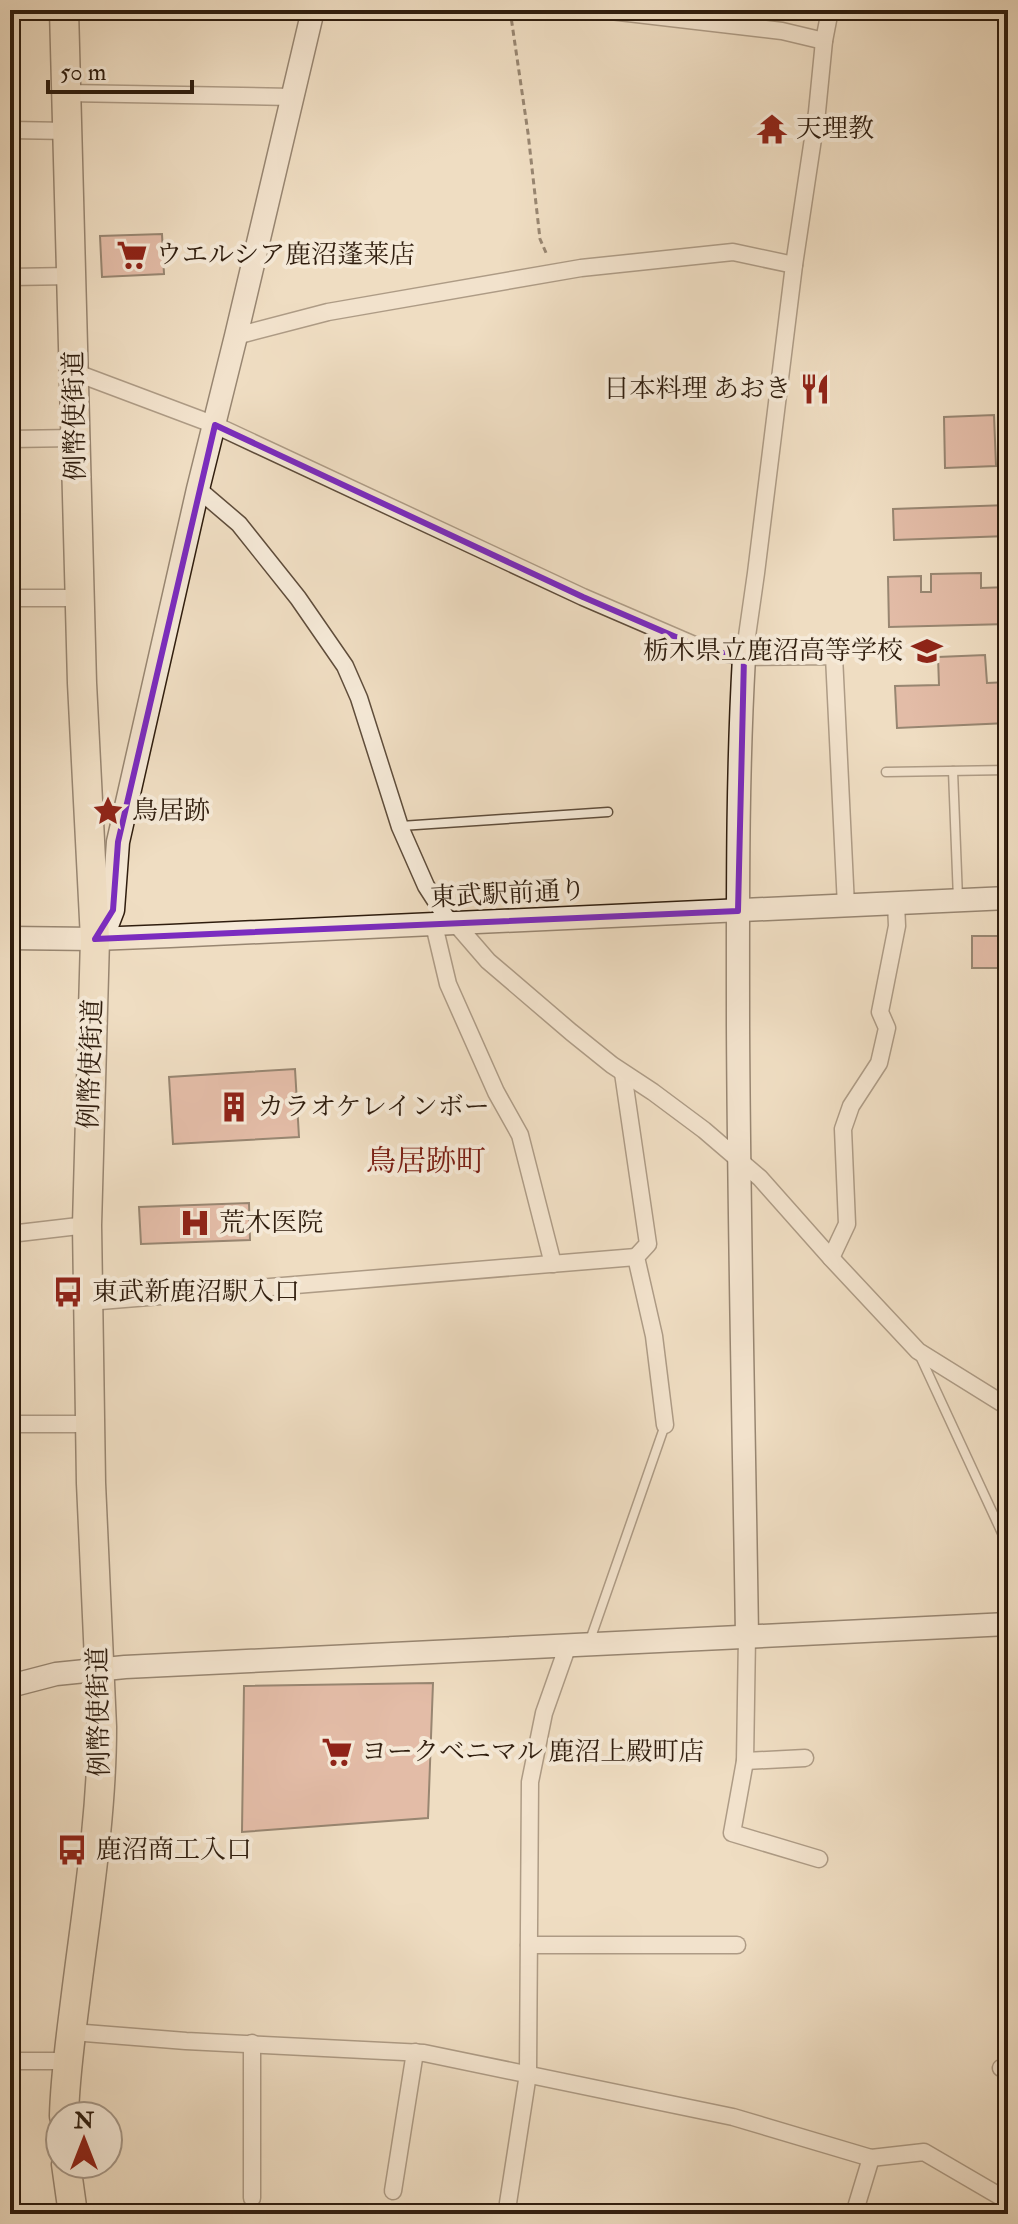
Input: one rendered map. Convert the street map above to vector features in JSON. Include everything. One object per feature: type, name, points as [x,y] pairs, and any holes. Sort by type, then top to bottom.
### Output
[{"type":"highway","name":"例幣使街道","points":[[64,10],[79,598],[95,939],[87,1225],[90,1424],[102,1758],[65,2100]]},
{"type":"highway","points":[[68,2180],[73,2214]]},
{"type":"street","points":[[95,939],[108,923],[113,910],[118,842],[198,489],[313,10]]},
{"type":"street","points":[[602,10],[677,14],[824,41]]},
{"type":"street","points":[[819,1859],[732,1833],[745,1761],[747,1636],[738,911],[744,657],[830,10]]},
{"type":"street","points":[[67,93],[292,97]]},
{"type":"street","points":[[10,130],[69,131]]},
{"type":"street","points":[[236,336],[328,312],[554,272],[733,252],[794,265]]},
{"type":"street","points":[[10,277],[72,276]]},
{"type":"street","points":[[74,372],[215,425],[583,597],[706,650],[744,657],[834,656],[846,906]]},
{"type":"street","points":[[10,439],[75,438]]},
{"type":"street","points":[[198,489],[239,524],[298,598],[345,666],[359,698],[400,827],[445,925],[448,984],[496,1092],[520,1135],[553,1264]]},
{"type":"street","points":[[10,598],[79,598]]},
{"type":"street","name":"東武駅前通り","points":[[10,938],[95,939],[445,925],[1008,898]]},
{"type":"street","points":[[831,1258],[847,1224],[843,1129],[851,1106],[879,1063],[887,1028],[880,1012],[897,926],[896,903]]},
{"type":"street","points":[[445,925],[571,1032],[704,1130],[760,1178],[918,1351],[1008,1407]]},
{"type":"street","points":[[88,1302],[636,1257],[648,1244],[623,1073]]},
{"type":"street","points":[[10,1234],[87,1225]]},
{"type":"street","points":[[636,1257],[654,1336],[665,1425]]},
{"type":"street","points":[[10,1424],[90,1424]]},
{"type":"street","points":[[10,1686],[56,1674],[100,1669],[1008,1624]]},
{"type":"street","points":[[508,2203],[528,2074],[530,1782],[544,1713],[578,1644]]},
{"type":"street","points":[[745,1761],[805,1758]]},
{"type":"street","points":[[529,1945],[737,1945]]},
{"type":"street","points":[[72,2032],[415,2052],[733,2117],[871,2158],[924,2152],[1008,2201]]},
{"type":"street","points":[[252,2043],[252,2198]]},
{"type":"street","points":[[393,2191],[415,2052]]},
{"type":"street","points":[[10,2061],[68,2061]]},
{"type":"street","points":[[854,2214],[871,2158]]},
{"type":"lane","points":[[886,772],[1008,770]]},
{"type":"lane","points":[[953,771],[958,900]]},
{"type":"lane","points":[[400,827],[608,812]]},
{"type":"lane","points":[[918,1351],[1008,1546]]},
{"type":"lane","points":[[578,1644],[665,1425]]},
{"type":"path","points":[[510,10],[540,239],[554,272]]},
{"type":"highlighted area","points":[[215,425],[583,597],[706,650],[744,657],[738,911],[95,939],[113,910],[118,842]]},
{"type":"building","name":"ウエルシア鹿沼蓬莱店","points":[[162,234],[164,274],[102,277],[100,236]]},
{"type":"building","points":[[994,415],[996,466],[945,468],[944,417]]},
{"type":"building","points":[[1008,505],[1008,536],[894,540],[893,509]]},
{"type":"building","points":[[981,573],[981,588],[1008,587],[1008,624],[889,627],[888,577],[921,576],[921,592],[931,592],[931,574]]},
{"type":"building","points":[[985,655],[987,683],[1008,682],[1008,723],[897,728],[895,686],[939,685],[938,657]]},
{"type":"building","points":[[972,936],[1008,936],[1008,968],[972,968]]},
{"type":"building","name":"カラオケレインボー","points":[[295,1069],[299,1137],[173,1144],[169,1077]]},
{"type":"building","name":"荒木医院","points":[[249,1203],[250,1240],[141,1244],[139,1207]]},
{"type":"building","name":"ヨークベニマル 鹿沼上殿町店","points":[[433,1683],[428,1818],[242,1832],[244,1686]]},
{"type":"place","name":"天理教","points":[[772,129]]},
{"type":"place","name":"ウエルシア鹿沼蓬莱店","points":[[132,255]]},
{"type":"place","name":"日本料理 あおき","points":[[815,389]]},
{"type":"place","name":"栃木県立鹿沼高等学校","points":[[927,651]]},
{"type":"place","name":"鳥居跡","points":[[108,811]]},
{"type":"place","name":"カラオケレインボー","points":[[234,1107]]},
{"type":"place","name":"荒木医院","points":[[195,1223]]},
{"type":"place","name":"東武新鹿沼駅入口","points":[[68,1292]]},
{"type":"place","name":"ヨークベニマル 鹿沼上殿町店","points":[[337,1752]]},
{"type":"place","name":"鹿沼商工入口","points":[[72,1850]]},
{"type":"district","name":"鳥居跡町","points":[[426,1161]]}]
